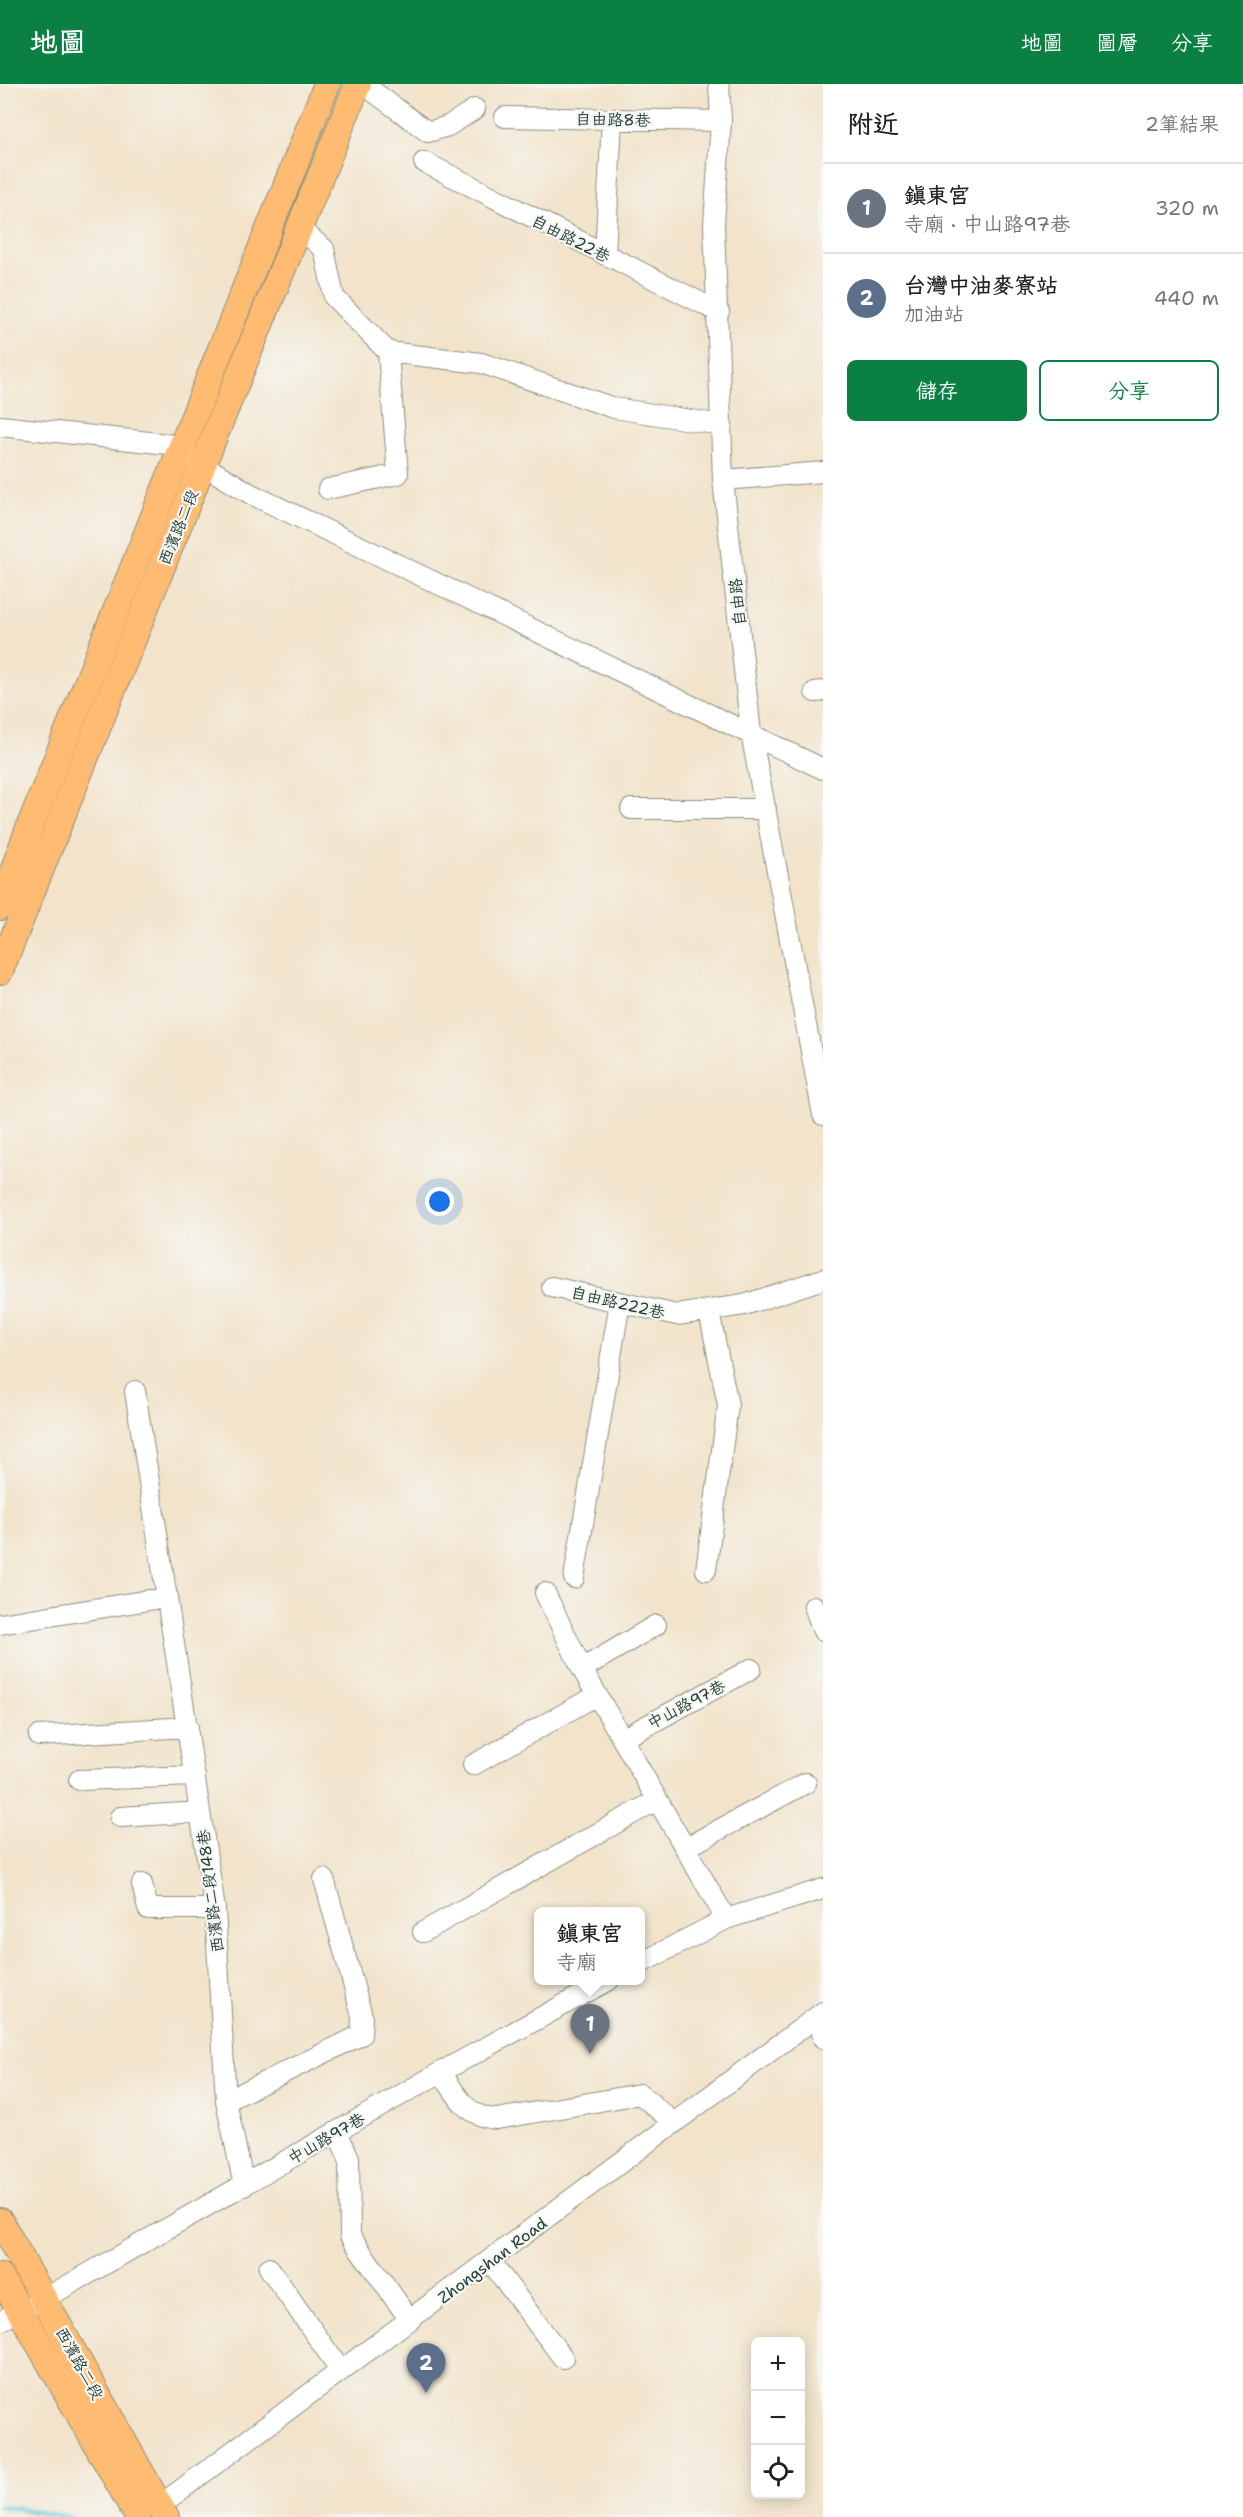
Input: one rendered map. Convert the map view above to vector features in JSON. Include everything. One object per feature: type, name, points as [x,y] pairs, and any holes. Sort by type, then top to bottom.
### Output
[{"type":"main road","name":"西濱路二段","points":[[0,971],[192,458],[327,84]]},
{"type":"main road","name":"西濱路二段","points":[[0,907],[27,833],[192,458],[299,228],[358,84]]},
{"type":"main road","name":"西濱路二段","points":[[0,2221],[44,2300],[151,2514]]},
{"type":"main road","name":"西濱路二段","points":[[0,2276],[10,2316],[151,2514]]},
{"type":"street","points":[[363,84],[428,132],[448,126],[475,109]]},
{"type":"street","name":"自由路","points":[[719,84],[721,121],[714,224],[719,312],[723,480],[751,733],[823,1115]]},
{"type":"street","name":"自由路8巷","points":[[505,117],[721,121]]},
{"type":"street","points":[[605,255],[612,119]]},
{"type":"street","name":"自由路22巷","points":[[424,162],[719,312]]},
{"type":"street","points":[[299,228],[324,249],[333,297],[388,352],[481,363],[614,408],[722,424]]},
{"type":"street","points":[[328,489],[398,474],[388,352]]},
{"type":"street","points":[[0,426],[168,444],[251,494],[823,769]]},
{"type":"street","points":[[723,480],[823,472]]},
{"type":"street","points":[[631,809],[766,809]]},
{"type":"street","name":"自由路222巷","points":[[552,1287],[677,1315],[744,1305],[823,1279]]},
{"type":"street","points":[[574,1578],[620,1302]]},
{"type":"street","points":[[706,1570],[728,1404],[709,1311]]},
{"type":"street","name":"西濱路二段148巷","points":[[135,1391],[215,1909],[226,2101],[244,2186]]},
{"type":"street","points":[[545,1593],[582,1669],[726,1919]]},
{"type":"street","points":[[0,1624],[168,1597]]},
{"type":"street","points":[[814,1605],[823,1631]]},
{"type":"street","points":[[582,1669],[656,1625]]},
{"type":"street","name":"中山路97巷","points":[[622,1739],[751,1669]]},
{"type":"street","points":[[473,1765],[597,1695]]},
{"type":"street","points":[[39,1736],[188,1727]]},
{"type":"street","points":[[79,1780],[195,1776]]},
{"type":"street","points":[[685,1848],[806,1783]]},
{"type":"street","points":[[423,1932],[657,1800]]},
{"type":"street","points":[[120,1817],[200,1812]]},
{"type":"street","points":[[226,2101],[361,2035],[362,2016],[324,1879]]},
{"type":"street","points":[[142,1884],[148,1909],[215,1909]]},
{"type":"street","points":[[645,1961],[726,1919],[823,1888]]},
{"type":"street","name":"中山路97巷","points":[[10,2316],[44,2300],[441,2072],[600,1985]]},
{"type":"street","points":[[821,2014],[823,2038]]},
{"type":"street","name":"Zhongshan Road","points":[[151,2514],[821,2014]]},
{"type":"street","points":[[441,2072],[471,2113],[487,2119],[640,2094],[674,2123]]},
{"type":"street","points":[[337,2132],[349,2158],[350,2236],[410,2320]]},
{"type":"street","points":[[490,2261],[563,2358]]},
{"type":"street","points":[[269,2268],[341,2371]]},
{"type":"waterway","points":[[0,2506],[71,2517]]},
{"type":"place","name":"鎮東宮","points":[[590,2054]]},
{"type":"place","name":"台灣中油麥寮站","points":[[426,2393]]}]
